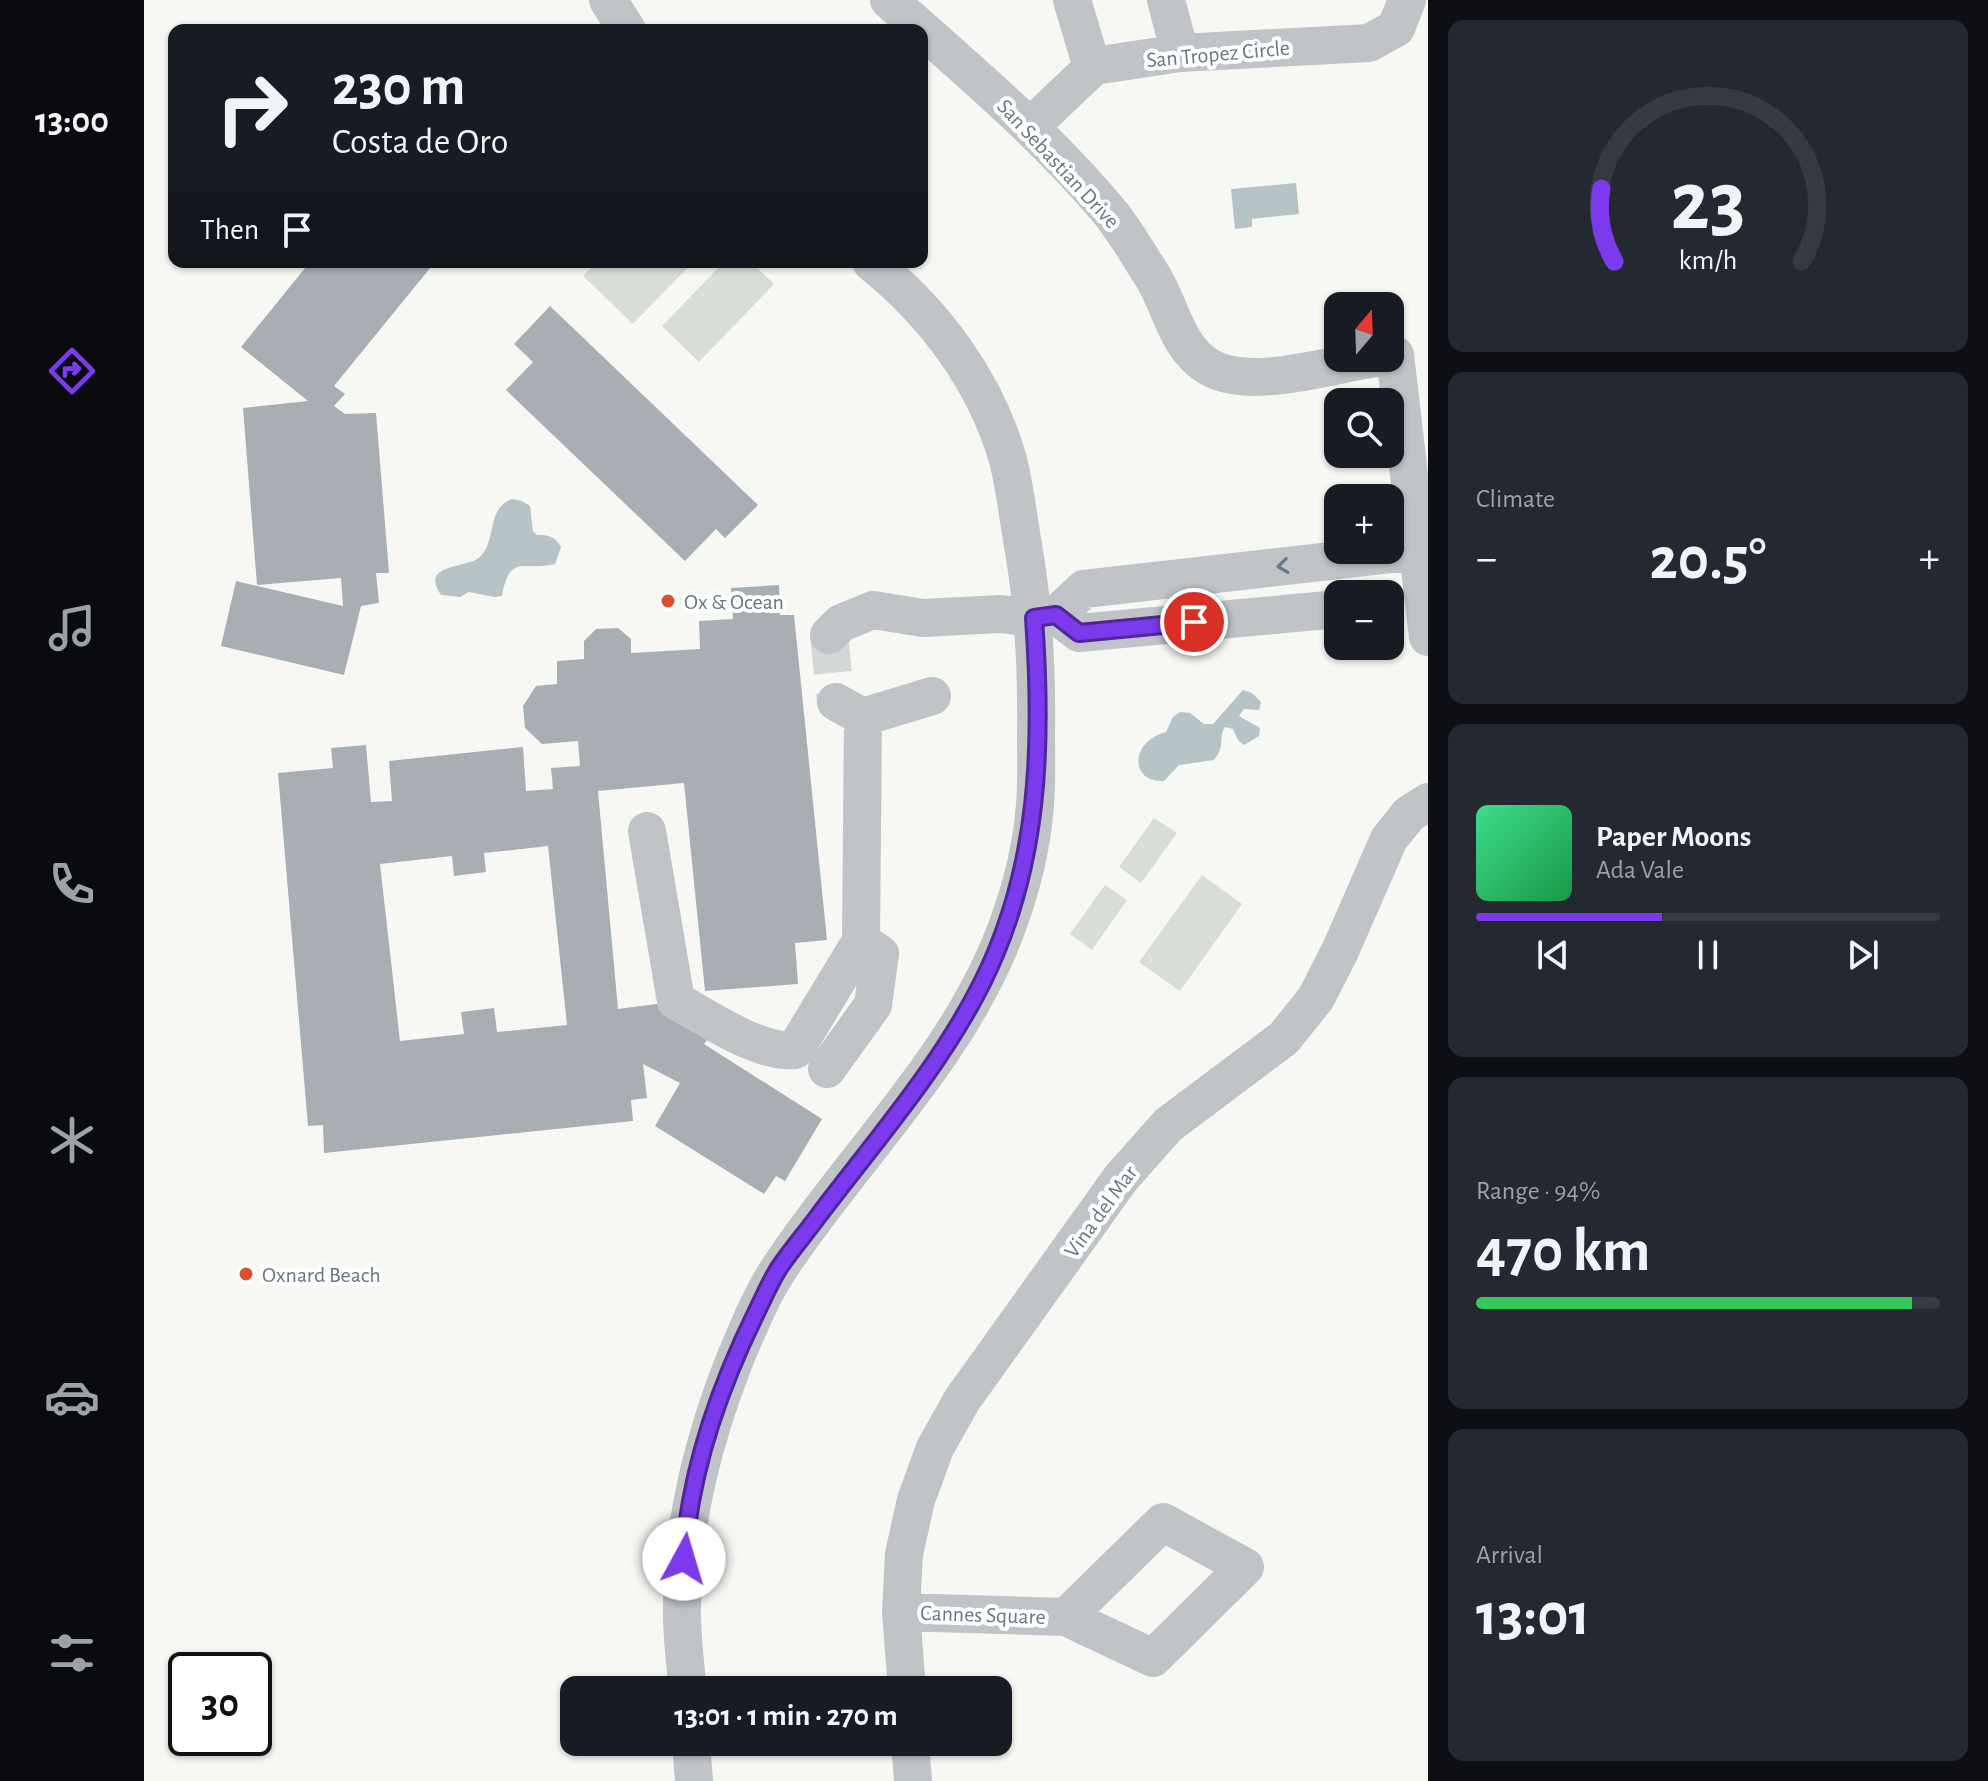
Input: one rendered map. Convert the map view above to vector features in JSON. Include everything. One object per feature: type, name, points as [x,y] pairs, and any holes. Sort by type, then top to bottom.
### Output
[{"type":"street","points":[[608,0],[623,24]]},
{"type":"street","name":"San Sebastian Drive","points":[[889,0],[916,24]]},
{"type":"street","points":[[1030,127],[1092,67],[1072,0]]},
{"type":"street","points":[[1166,0],[1180,53]]},
{"type":"street","name":"San Tropez Circle","points":[[1092,67],[1180,53],[1369,43],[1396,28],[1407,0]]},
{"type":"street","name":"San Sebastian Drive","points":[[928,35],[1030,127],[1120,226],[1159,287],[1177,333],[1189,350],[1208,366],[1229,376],[1256,379],[1324,368]]},
{"type":"street","points":[[687,1676],[681,1606],[686,1535],[694,1488],[715,1410],[743,1339],[778,1269],[921,1080],[982,984],[1007,927],[1025,867],[1035,806],[1037,659],[1045,616],[1008,460],[989,409],[962,361],[929,316],[877,268]]},
{"type":"street","name":"San Sebastian Drive","points":[[1399,372],[1422,551],[1417,610]]},
{"type":"street","points":[[1045,616],[1084,589],[1422,551]]},
{"type":"street","points":[[829,635],[841,623],[873,610],[923,618],[1000,614],[1045,616],[1079,633],[1324,610]]},
{"type":"street","points":[[647,831],[676,1001],[780,1052],[795,1050],[861,941],[850,709],[932,696]]},
{"type":"street","name":"Vina del Mar","points":[[906,1676],[901,1612],[904,1554],[916,1500],[935,1448],[962,1400],[1121,1178],[1168,1125],[1284,1038],[1316,998],[1389,839],[1409,814],[1428,802]]},
{"type":"street","points":[[827,1069],[873,1005],[880,954],[861,941]]},
{"type":"street","name":"Cannes Square","points":[[901,1612],[1066,1617]]},
{"type":"street","points":[[692,1756],[694,1781]]},
{"type":"street","points":[[911,1756],[913,1781]]},
{"type":"shaded area","points":[[1296,183],[1299,214],[1252,219],[1252,227],[1235,229],[1231,189]]},
{"type":"shaded area","points":[[591,268],[687,268],[633,324],[583,276]]},
{"type":"shaded area","points":[[718,268],[757,268],[774,284],[699,362],[662,326]]},
{"type":"shaded area","points":[[512,499],[530,506],[533,531],[537,535],[551,537],[559,543],[561,547],[555,564],[514,569],[505,582],[502,596],[469,592],[460,597],[441,595],[436,577],[447,568],[480,557],[489,542],[498,510]]},
{"type":"shaded area","points":[[1243,690],[1252,693],[1261,702],[1259,710],[1244,709],[1239,716],[1260,728],[1259,736],[1244,745],[1233,729],[1225,727],[1220,750],[1214,760],[1179,765],[1164,781],[1145,776],[1138,761],[1140,752],[1154,737],[1166,732],[1173,717],[1180,712],[1190,713],[1204,724],[1213,724]]},
{"type":"shaded area","points":[[1154,818],[1177,833],[1141,883],[1119,867]]},
{"type":"shaded area","points":[[1202,875],[1242,904],[1180,991],[1139,962]]},
{"type":"shaded area","points":[[1105,885],[1127,900],[1092,950],[1070,934]]},
{"type":"building","points":[[305,268],[430,268],[334,386],[345,394],[334,406],[345,414],[376,413],[389,573],[376,573],[379,603],[361,606],[344,675],[221,646],[236,581],[343,606],[341,578],[257,585],[243,408],[308,401],[241,347]]},
{"type":"building","points":[[550,306],[758,505],[725,538],[716,529],[685,561],[506,390],[533,362],[514,344]]},
{"type":"building","points":[[779,585],[780,615],[794,615],[827,940],[795,943],[798,984],[705,991],[684,783],[598,791],[618,1009],[664,1003],[713,1032],[704,1044],[822,1119],[785,1181],[776,1176],[764,1194],[655,1126],[680,1083],[643,1064],[647,1098],[631,1100],[633,1121],[324,1153],[323,1125],[308,1126],[278,773],[333,768],[331,748],[366,745],[371,802],[392,801],[389,761],[523,747],[526,791],[553,789],[551,768],[580,766],[578,741],[542,744],[525,728],[523,706],[536,686],[557,684],[557,661],[584,659],[584,641],[596,629],[618,628],[631,639],[631,653],[700,649],[699,621],[733,619],[731,588]],"holes":[[[548,846],[567,1025],[497,1032],[494,1008],[461,1012],[464,1034],[400,1041],[380,864],[452,856],[454,876],[486,872],[484,853]]]},
{"type":"tunnel","points":[[829,635],[836,702]]},
{"type":"place","name":"Ox & Ocean","points":[[668,601]]},
{"type":"place","name":"Oxnard Beach","points":[[246,1274]]},
{"type":"route","points":[[684,1559],[694,1488],[715,1410],[743,1339],[778,1269],[921,1080],[957,1027],[982,984],[1007,927],[1025,867],[1035,806],[1037,659],[1034,618],[1056,615],[1079,633],[1194,622]]}]
